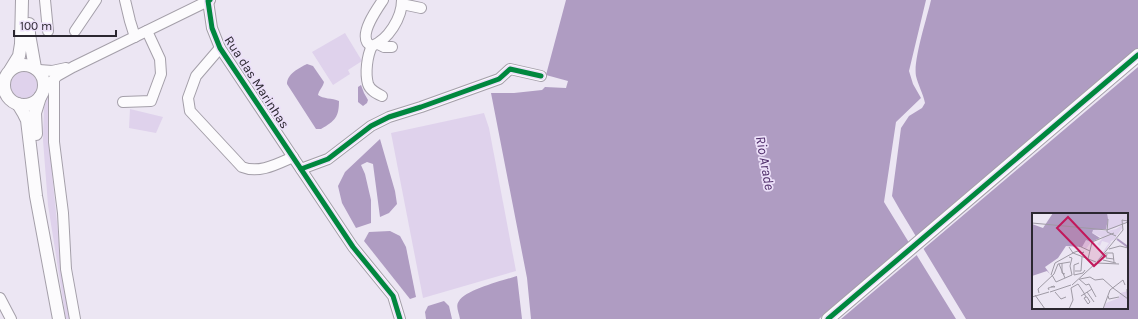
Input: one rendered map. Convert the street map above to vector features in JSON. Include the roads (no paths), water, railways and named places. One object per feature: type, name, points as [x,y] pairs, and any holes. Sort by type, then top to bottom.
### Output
[{"type":"main road","points":[[22,0],[21,44],[19,56],[5,76],[3,88],[9,101],[24,114],[27,120],[36,196],[59,319]]},
{"type":"main road","points":[[28,0],[29,34],[37,69],[44,82],[42,94],[35,113],[35,120],[46,247]]},
{"type":"main road","points":[[828,319],[1138,55]]},
{"type":"main road","points":[[5,76],[16,66],[23,64],[37,69]]},
{"type":"main road","points":[[9,101],[30,104],[42,94]]},
{"type":"street","points":[[45,0],[48,31]]},
{"type":"street","points":[[75,31],[96,0]]},
{"type":"street","points":[[125,0],[135,36]]},
{"type":"street","points":[[42,94],[54,79],[74,67],[209,0]]},
{"type":"street","name":"Rua das Marinhas","points":[[209,0],[212,28],[220,48],[352,247],[393,296],[400,319]]},
{"type":"street","points":[[377,58],[373,47],[367,42],[366,34],[372,16],[383,0]]},
{"type":"street","points":[[382,96],[374,92],[368,84],[368,56],[373,47],[397,28],[402,2],[421,8]]},
{"type":"street","points":[[123,102],[151,101],[161,74],[160,59],[148,31]]},
{"type":"street","points":[[373,47],[392,47]]},
{"type":"street","points":[[220,48],[196,76],[188,98],[190,111],[242,167],[250,170],[270,166],[292,156]]},
{"type":"street","points":[[37,69],[52,71],[74,67]]},
{"type":"street","points":[[301,169],[328,159],[371,126],[389,117],[499,79],[510,69],[541,76]]},
{"type":"street","points":[[54,79],[54,142],[63,212],[66,269],[75,319]]},
{"type":"street","points":[[0,298],[11,319]]},
{"type":"water","name":"Rio Arade","points":[[566,0],[926,0],[909,71],[913,84],[921,98],[896,122],[884,202],[956,319],[531,319],[527,278],[491,93],[514,93],[542,90],[545,87],[566,88],[568,81],[546,75]]},
{"type":"water","points":[[931,0],[1138,0],[1138,319],[966,319],[892,196],[901,128],[909,116],[922,108],[925,103],[916,76],[918,50]]},
{"type":"water","points":[[307,64],[313,66],[324,82],[318,95],[339,101],[337,115],[330,124],[321,129],[316,129],[287,84],[291,74]]},
{"type":"water","points":[[361,85],[368,100],[363,106],[358,102],[358,87]]},
{"type":"water","points":[[380,139],[395,191],[397,204],[389,213],[380,217],[373,164],[367,162],[361,165],[365,174],[371,200],[371,223],[356,228],[342,203],[338,186],[345,172]]},
{"type":"water","points":[[390,231],[400,236],[406,247],[416,297],[410,299],[364,241],[369,232]]},
{"type":"water","points":[[517,276],[522,319],[460,319],[457,305],[463,297],[477,289]]},
{"type":"water","points":[[444,301],[449,306],[452,319],[426,319],[425,312],[428,306]]}]
